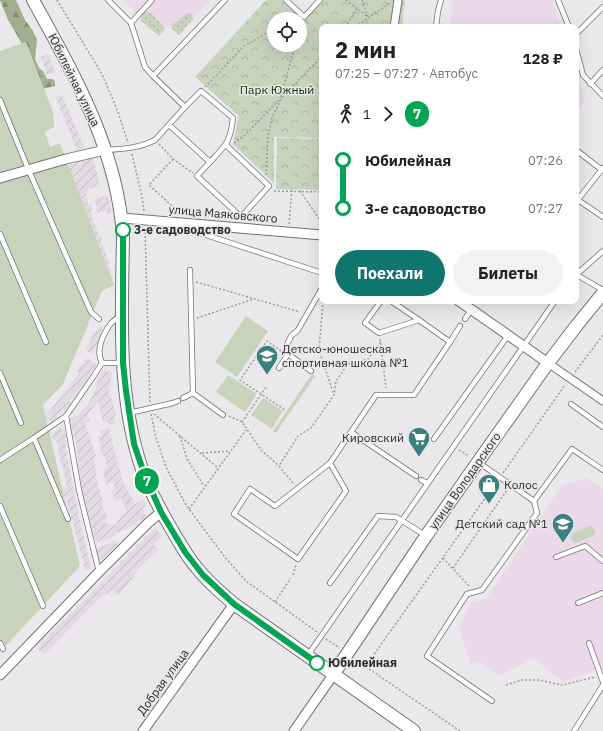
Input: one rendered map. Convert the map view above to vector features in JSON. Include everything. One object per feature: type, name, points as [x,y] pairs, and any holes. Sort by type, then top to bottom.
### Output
[{"type":"street","name":"Юбилейная улица","points":[[33,0],[84,96],[105,150],[116,187],[122,218],[123,363],[129,413],[139,461],[161,512],[196,568],[234,604],[414,731]]},
{"type":"street","points":[[394,24],[398,0]]},
{"type":"street","points":[[0,178],[66,159],[105,150]]},
{"type":"street","name":"улица Маяковского","points":[[122,218],[160,220],[319,235]]},
{"type":"street","name":"улица Володарского","points":[[333,675],[426,536],[478,462],[548,363],[603,292]]},
{"type":"street","points":[[463,304],[509,334],[603,401]]},
{"type":"street","points":[[0,675],[99,572],[161,512]]},
{"type":"street","name":"Добрая улица","points":[[143,731],[234,604]]},
{"type":"street","points":[[294,731],[333,675]]},
{"type":"lane","points":[[108,0],[130,23],[145,67],[185,107]]},
{"type":"lane","points":[[130,23],[152,0]]},
{"type":"lane","points":[[153,76],[225,0]]},
{"type":"lane","points":[[286,0],[304,17],[320,0]]},
{"type":"lane","points":[[436,24],[441,0]]},
{"type":"lane","points":[[558,0],[568,24]]},
{"type":"lane","points":[[579,31],[603,7]]},
{"type":"lane","points":[[579,60],[583,74],[590,84],[603,96]]},
{"type":"lane","points":[[590,84],[603,70]]},
{"type":"lane","points":[[105,150],[130,148],[155,140],[201,91],[232,118],[231,132],[226,145],[197,176],[241,217]]},
{"type":"lane","points":[[0,100],[91,312],[99,319]]},
{"type":"lane","points":[[170,125],[210,162]]},
{"type":"lane","points":[[226,145],[269,186],[241,217],[241,228]]},
{"type":"lane","points":[[579,152],[602,169],[579,198]]},
{"type":"lane","points":[[579,202],[603,217]]},
{"type":"lane","points":[[160,220],[319,272]]},
{"type":"lane","points":[[0,234],[46,342]]},
{"type":"lane","points":[[579,272],[603,250]]},
{"type":"lane","points":[[190,270],[193,393]]},
{"type":"lane","points":[[579,277],[603,292]]},
{"type":"lane","points":[[311,370],[288,355],[286,347],[291,336],[298,330],[306,313],[319,293]]},
{"type":"lane","points":[[379,304],[365,323],[379,333],[419,320]]},
{"type":"lane","points":[[395,304],[450,342]]},
{"type":"lane","points":[[307,656],[553,304]]},
{"type":"lane","points":[[464,319],[471,310]]},
{"type":"lane","points":[[102,362],[98,355],[102,340],[115,319],[123,316]]},
{"type":"lane","points":[[330,463],[346,491],[298,560],[234,514],[250,489],[275,506],[330,463],[376,395],[414,395],[460,326]]},
{"type":"lane","points":[[434,439],[509,334]]},
{"type":"lane","points":[[279,368],[288,355]]},
{"type":"lane","points":[[102,362],[123,363]]},
{"type":"lane","points":[[0,460],[66,416],[102,362]]},
{"type":"lane","points":[[0,373],[21,423]]},
{"type":"lane","points":[[183,398],[193,393]]},
{"type":"lane","points":[[193,393],[223,415]]},
{"type":"lane","points":[[129,413],[173,404],[178,401]]},
{"type":"lane","points":[[571,404],[603,427]]},
{"type":"lane","points":[[66,416],[79,490],[99,572]]},
{"type":"lane","points":[[351,432],[416,476]]},
{"type":"lane","points":[[34,438],[68,520]]},
{"type":"lane","points":[[534,501],[572,449],[603,470]]},
{"type":"lane","points":[[478,462],[534,501],[537,513],[482,590],[467,594],[427,656],[492,701]]},
{"type":"lane","points":[[421,480],[427,483]]},
{"type":"lane","points":[[0,506],[43,606]]},
{"type":"lane","points":[[330,583],[378,516],[396,517],[426,536]]},
{"type":"lane","points":[[556,557],[585,546],[603,561]]},
{"type":"lane","points":[[578,603],[603,593]]},
{"type":"lane","points":[[0,643],[3,649]]},
{"type":"lane","points":[[574,731],[603,684],[589,643]]},
{"type":"path","points":[[58,0],[102,74],[118,112],[130,148],[142,197],[145,219],[148,378],[150,408]]},
{"type":"path","points":[[346,0],[368,18]]},
{"type":"path","points":[[362,0],[368,18]]},
{"type":"path","points":[[359,24],[395,0]]},
{"type":"path","points":[[347,24],[357,8]]},
{"type":"path","points":[[201,91],[244,46],[267,33]]},
{"type":"path","points":[[266,183],[268,136],[272,118],[281,99],[293,52]]},
{"type":"path","points":[[226,145],[233,144],[245,135],[319,59]]},
{"type":"path","points":[[155,140],[173,159],[197,176]]},
{"type":"path","points":[[173,159],[148,185],[191,223]]},
{"type":"path","points":[[288,232],[292,188]]},
{"type":"path","points":[[265,191],[319,192]]},
{"type":"path","points":[[300,191],[319,219]]},
{"type":"path","points":[[191,280],[306,313]]},
{"type":"path","points":[[191,320],[254,299]]},
{"type":"path","points":[[323,304],[319,350],[334,395]]},
{"type":"path","points":[[379,333],[386,395]]},
{"type":"path","points":[[365,667],[570,378],[603,335]]},
{"type":"path","points":[[285,410],[240,380],[267,341],[288,355]]},
{"type":"path","points":[[279,466],[298,436],[311,428],[334,395],[336,381],[348,364],[368,359],[381,342]]},
{"type":"path","points":[[242,422],[267,386]]},
{"type":"path","points":[[218,468],[151,412],[156,438],[166,467],[177,488],[189,509],[224,556],[246,581],[365,667],[460,731]]},
{"type":"path","points":[[223,415],[242,422],[261,450],[279,466],[298,488]]},
{"type":"path","points":[[189,509],[246,430]]},
{"type":"path","points":[[180,436],[187,459],[205,487]]},
{"type":"path","points":[[454,446],[478,462]]},
{"type":"path","points":[[201,454],[230,452]]},
{"type":"path","points":[[453,568],[510,485]]},
{"type":"path","points":[[443,558],[475,592]]},
{"type":"path","points":[[293,575],[298,560]]},
{"type":"path","points":[[275,602],[291,578]]},
{"type":"path","points":[[506,685],[522,680],[539,680],[562,685],[600,675]]},
{"type":"shaded area","points":[[123,0],[210,0],[179,35],[169,25],[159,36]]},
{"type":"shaded area","points":[[454,0],[552,0],[561,24],[451,24],[452,5]]},
{"type":"shaded area","points":[[48,54],[55,72],[47,75],[41,57]]},
{"type":"shaded area","points":[[579,80],[585,101],[579,110]]},
{"type":"shaded area","points":[[62,95],[84,147],[77,151],[56,98]]},
{"type":"shaded area","points":[[93,158],[100,186],[86,190],[88,204],[92,204],[91,215],[99,235],[101,235],[101,240],[113,278],[108,282],[84,216],[84,205],[78,198],[68,165]]},
{"type":"shaded area","points":[[108,196],[112,213],[107,214],[106,211],[97,213],[95,198]]},
{"type":"shaded area","points":[[98,326],[104,330],[92,354],[85,350]]},
{"type":"shaded area","points":[[87,358],[96,364],[86,381],[69,401],[72,404],[65,412],[63,410],[52,423],[45,417],[79,373],[77,371]]},
{"type":"shaded area","points":[[101,370],[112,372],[109,391],[116,415],[114,416],[116,424],[109,426],[108,421],[103,423],[98,401],[87,415],[90,421],[85,423],[96,456],[94,457],[97,481],[104,504],[102,505],[108,519],[105,520],[107,524],[110,523],[111,526],[118,524],[117,521],[121,518],[120,516],[127,512],[121,498],[116,501],[111,490],[115,488],[113,482],[106,484],[103,470],[107,468],[104,455],[102,455],[98,436],[101,435],[100,430],[109,429],[124,484],[135,504],[143,500],[146,507],[143,509],[146,517],[138,521],[136,524],[114,534],[115,536],[96,542],[82,490],[76,444],[69,420],[77,415],[88,404],[95,390]]},
{"type":"shaded area","points":[[60,427],[65,431],[66,450],[75,498],[91,568],[85,570],[69,508],[62,489],[67,487],[58,444],[51,436]]},
{"type":"shaded area","name":"Детский сад №1","points":[[587,478],[603,489],[603,667],[564,682],[533,658],[499,676],[480,662],[470,664],[459,625],[472,602],[486,599],[562,485]]},
{"type":"shaded area","points":[[155,528],[162,536],[154,544],[159,550],[139,568],[119,595],[113,591],[102,596],[44,655],[37,648]]},
{"type":"shaded area","points":[[116,541],[117,545],[99,561],[96,548]]},
{"type":"green space","points":[[0,0],[16,0],[25,20],[33,31],[37,40],[35,59],[39,68],[43,71],[47,79],[52,79],[55,81],[55,86],[42,89],[21,42],[8,20]]},
{"type":"green space","name":"Парк Южный","points":[[266,0],[282,0],[295,12],[267,12],[267,52],[307,52],[307,18],[323,0],[405,0],[402,24],[319,24],[319,138],[274,137],[274,183],[233,144],[239,116],[195,77]]},
{"type":"green space","points":[[146,11],[152,14],[165,29],[159,36],[141,21],[142,16]]},
{"type":"green space","points":[[187,13],[191,14],[193,19],[179,35],[171,28],[174,23]]},
{"type":"green space","points":[[26,42],[53,112],[54,127],[45,132],[50,147],[60,143],[114,285],[102,291],[63,384],[43,405],[80,566],[0,652],[0,51]]},
{"type":"green space","points":[[277,138],[319,139],[319,190],[276,189]]},
{"type":"green space","points":[[246,316],[268,331],[237,377],[215,362]]},
{"type":"green space","points":[[312,374],[315,376],[276,433],[273,431]]},
{"type":"green space","points":[[228,375],[257,394],[245,412],[216,392]]},
{"type":"green space","points":[[263,398],[283,411],[272,429],[251,415]]},
{"type":"green space","points":[[592,526],[595,530],[595,534],[593,536],[575,543],[572,541],[571,537],[573,533]]},
{"type":"bus line","name":"7","points":[[123,230],[123,363],[126,391],[134,444],[139,461],[161,512],[196,568],[211,583],[234,604],[260,624],[317,663]]},
{"type":"place","name":"3-е садоводство","points":[[123,230]]},
{"type":"place","name":"Детско-юношеская спортивная школа №1","points":[[267,376]]},
{"type":"place","name":"Кировский","points":[[419,458]]},
{"type":"place","name":"Колос","points":[[489,504]]},
{"type":"place","name":"Детский сад №1","points":[[563,544]]},
{"type":"place","name":"Юбилейная","points":[[317,663]]}]
